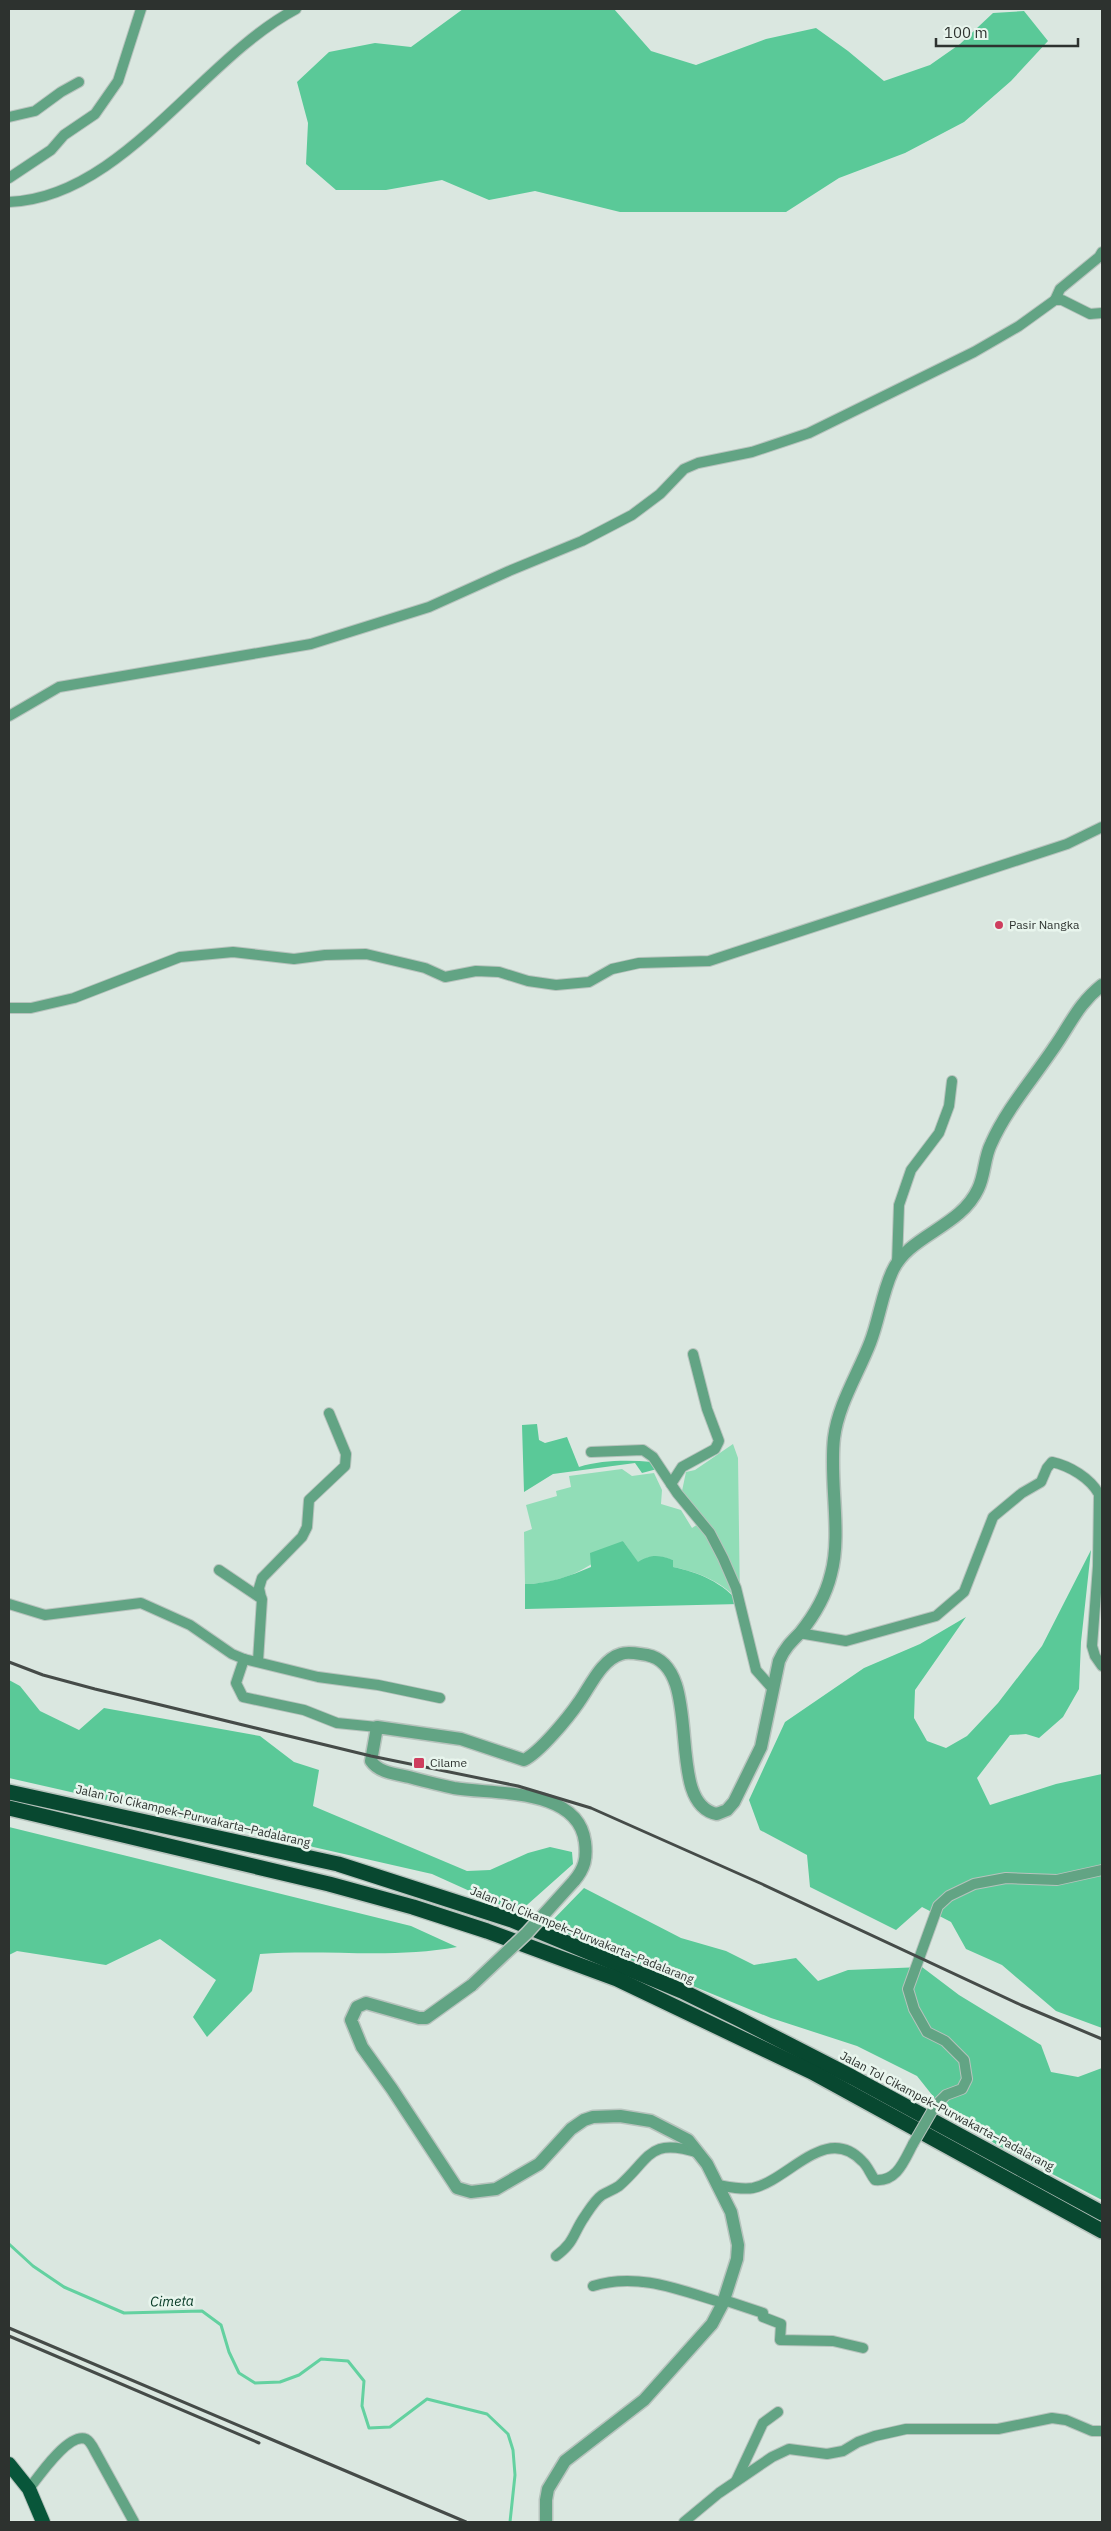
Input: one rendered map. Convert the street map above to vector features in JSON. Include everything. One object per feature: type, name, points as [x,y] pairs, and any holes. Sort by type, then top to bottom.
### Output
[{"type":"highway","name":"Jalan Tol Cikampek–Purwakarta–Padalarang","points":[[9,1792],[338,1864],[470,1904],[512,1920],[682,1991],[739,2018],[1102,2213]]},
{"type":"highway","points":[[9,1808],[329,1884],[413,1906],[617,1979],[812,2072],[1102,2231]]},
{"type":"highway","points":[[9,2464],[29,2489],[43,2522]]},
{"type":"street","points":[[9,178],[51,150],[64,135],[95,114],[118,81],[141,9]]},
{"type":"street","points":[[9,202],[57,193],[93,173],[152,130],[237,50],[296,9]]},
{"type":"street","points":[[9,117],[35,111],[61,92],[79,82]]},
{"type":"street","points":[[9,716],[59,687],[311,644],[429,607],[469,591],[509,571],[582,541],[632,515],[660,494],[684,469],[698,463],[752,452],[809,433],[974,352],[1019,326],[1055,300],[1060,289],[1100,257],[1102,252]]},
{"type":"street","points":[[1055,300],[1062,300],[1090,314],[1102,313]]},
{"type":"street","points":[[9,1008],[30,1008],[74,998],[180,957],[224,952],[262,954],[294,959],[324,955],[366,954],[425,968],[445,977],[499,972],[528,981],[556,985],[589,982],[612,969],[639,963],[709,961],[1067,844],[1102,827]]},
{"type":"street","points":[[244,1659],[236,1683],[243,1697],[304,1710],[336,1723],[461,1738],[524,1760],[568,1718],[601,1669],[613,1658],[626,1653],[648,1655],[664,1665],[676,1685],[693,1794],[701,1807],[716,1814],[727,1810],[734,1802],[761,1746],[779,1661],[784,1650],[799,1633],[826,1590],[832,1573],[834,1542],[832,1456],[838,1420],[870,1342],[892,1271],[905,1254],[949,1223],[970,1203],[979,1187],[991,1143],[1009,1110],[1055,1046],[1078,1008],[1102,984]]},
{"type":"street","points":[[897,1264],[899,1205],[911,1170],[939,1133],[949,1106],[952,1081]]},
{"type":"street","points":[[671,1484],[682,1467],[715,1449],[719,1441],[707,1409],[693,1354]]},
{"type":"street","points":[[258,1661],[263,1603],[259,1588],[262,1578],[305,1532],[309,1500],[346,1466],[346,1454],[329,1413]]},
{"type":"street","points":[[591,1452],[638,1450],[648,1452],[710,1533],[736,1588],[756,1670],[772,1688]]},
{"type":"street","points":[[799,1633],[846,1641],[936,1616],[964,1592],[993,1516],[1022,1493],[1041,1482],[1046,1468],[1052,1462],[1070,1468],[1095,1487],[1100,1494],[1098,1566],[1092,1646],[1095,1656],[1102,1666]]},
{"type":"street","points":[[219,1570],[242,1587],[260,1597]]},
{"type":"street","points":[[9,1604],[45,1615],[141,1603],[190,1625],[232,1654],[244,1659],[318,1677],[378,1684],[440,1698]]},
{"type":"street","points":[[377,1727],[371,1761],[384,1770],[455,1788],[513,1794],[564,1808],[581,1825],[584,1833],[586,1863],[574,1881],[527,1933],[472,1985],[426,2018],[419,2018],[366,2003],[357,2007],[351,2020],[362,2047],[457,2188],[483,2192],[507,2184],[539,2164],[571,2129],[594,2117],[620,2116],[651,2121],[688,2140],[700,2153],[731,2212],[738,2245],[737,2259],[724,2302],[712,2324],[644,2400],[566,2461],[548,2489],[546,2522]]},
{"type":"street","points":[[718,2185],[742,2188],[759,2186],[784,2174],[819,2150],[829,2148],[844,2150],[855,2155],[867,2167],[875,2180],[883,2180],[895,2175],[935,2106],[946,2095],[962,2089],[967,2079],[964,2060],[945,2041],[927,2032],[914,2009],[908,1989],[938,1906],[949,1896],[974,1884],[1006,1878],[1057,1880],[1102,1870]]},
{"type":"street","points":[[556,2256],[571,2242],[581,2221],[600,2196],[618,2186],[648,2155],[669,2147],[683,2148],[700,2153]]},
{"type":"street","points":[[593,2286],[606,2282],[649,2281],[763,2314],[763,2317],[781,2324],[780,2340],[833,2341],[863,2348]]},
{"type":"street","points":[[736,2481],[763,2423],[778,2412]]},
{"type":"street","points":[[684,2522],[736,2481],[789,2449],[827,2454],[843,2451],[858,2442],[875,2436],[906,2429],[998,2429],[1052,2418],[1066,2420],[1092,2431],[1102,2431]]},
{"type":"street","points":[[29,2489],[60,2450],[77,2438],[83,2438],[88,2440],[95,2451],[134,2522]]},
{"type":"green space","points":[[463,9],[614,9],[651,51],[696,65],[766,39],[816,28],[848,51],[884,81],[930,65],[960,44],[993,13],[1024,11],[1048,41],[1011,81],[964,122],[905,153],[839,178],[786,212],[620,212],[535,191],[489,200],[442,180],[386,190],[336,190],[306,164],[308,123],[297,82],[329,52],[375,43],[411,47]]},
{"type":"green space","points":[[537,1424],[539,1440],[545,1443],[567,1437],[579,1467],[615,1461],[634,1461],[652,1462],[657,1469],[642,1473],[635,1463],[553,1474],[524,1492],[522,1425]]},
{"type":"green space","points":[[733,1444],[738,1458],[740,1604],[727,1590],[710,1579],[673,1567],[673,1560],[655,1556],[638,1563],[623,1541],[601,1558],[567,1577],[525,1584],[524,1532],[532,1529],[526,1505],[557,1496],[556,1491],[571,1487],[569,1476],[622,1469],[632,1476],[654,1473],[662,1490],[661,1504],[681,1510],[692,1528],[701,1522],[682,1491],[686,1472],[695,1470]]},
{"type":"green space","points":[[623,1541],[638,1562],[655,1556],[673,1560],[673,1567],[701,1575],[718,1584],[740,1604],[525,1609],[525,1584],[559,1579],[591,1567],[590,1553]]},
{"type":"green space","points":[[1091,1550],[1081,1642],[1079,1689],[1063,1717],[1039,1738],[1026,1734],[1010,1735],[977,1778],[990,1805],[1056,1784],[1102,1774],[1102,2028],[1056,2011],[1002,1965],[966,1949],[951,1922],[922,1907],[896,1930],[810,1887],[807,1855],[760,1830],[749,1800],[785,1722],[864,1668],[920,1644],[966,1617],[915,1690],[914,1718],[927,1741],[946,1748],[967,1736],[998,1703],[1042,1646]]},
{"type":"green space","points":[[9,1680],[20,1686],[40,1711],[79,1730],[104,1708],[260,1736],[294,1762],[319,1770],[313,1806],[467,1871],[490,1870],[528,1853],[550,1847],[572,1852],[573,1864],[518,1913],[432,1874],[9,1778]]},
{"type":"green space","points":[[9,1827],[411,1926],[457,1947],[433,1951],[384,1953],[310,1952],[260,1954],[252,1991],[207,2037],[193,2017],[216,1980],[160,1939],[106,1965],[17,1951],[9,1955]]},
{"type":"green space","points":[[584,1888],[681,1938],[726,1951],[754,1965],[796,1958],[818,1981],[848,1970],[922,1967],[959,1995],[1041,2045],[1051,2072],[1078,2077],[1102,2068],[1102,2200],[999,2146],[948,2115],[917,2076],[857,2046],[771,2018],[547,1926]]},
{"type":"waterway","name":"Cimeta","points":[[9,2244],[33,2266],[64,2287],[124,2313],[202,2311],[221,2325],[229,2352],[239,2373],[255,2383],[280,2382],[299,2375],[321,2359],[348,2361],[364,2381],[362,2406],[369,2428],[390,2427],[427,2399],[487,2414],[508,2434],[513,2450],[515,2475],[510,2522]]},
{"type":"railway","points":[[9,1662],[43,1675],[95,1689],[371,1756],[518,1786],[591,1808],[762,1884],[1021,2005],[1102,2039]]},
{"type":"railway","points":[[9,2328],[466,2522]]},
{"type":"railway","points":[[9,2336],[259,2443]]},
{"type":"place","name":"Pasir Nangka","points":[[999,925]]},
{"type":"place","name":"Cilame","points":[[419,1763]]}]
